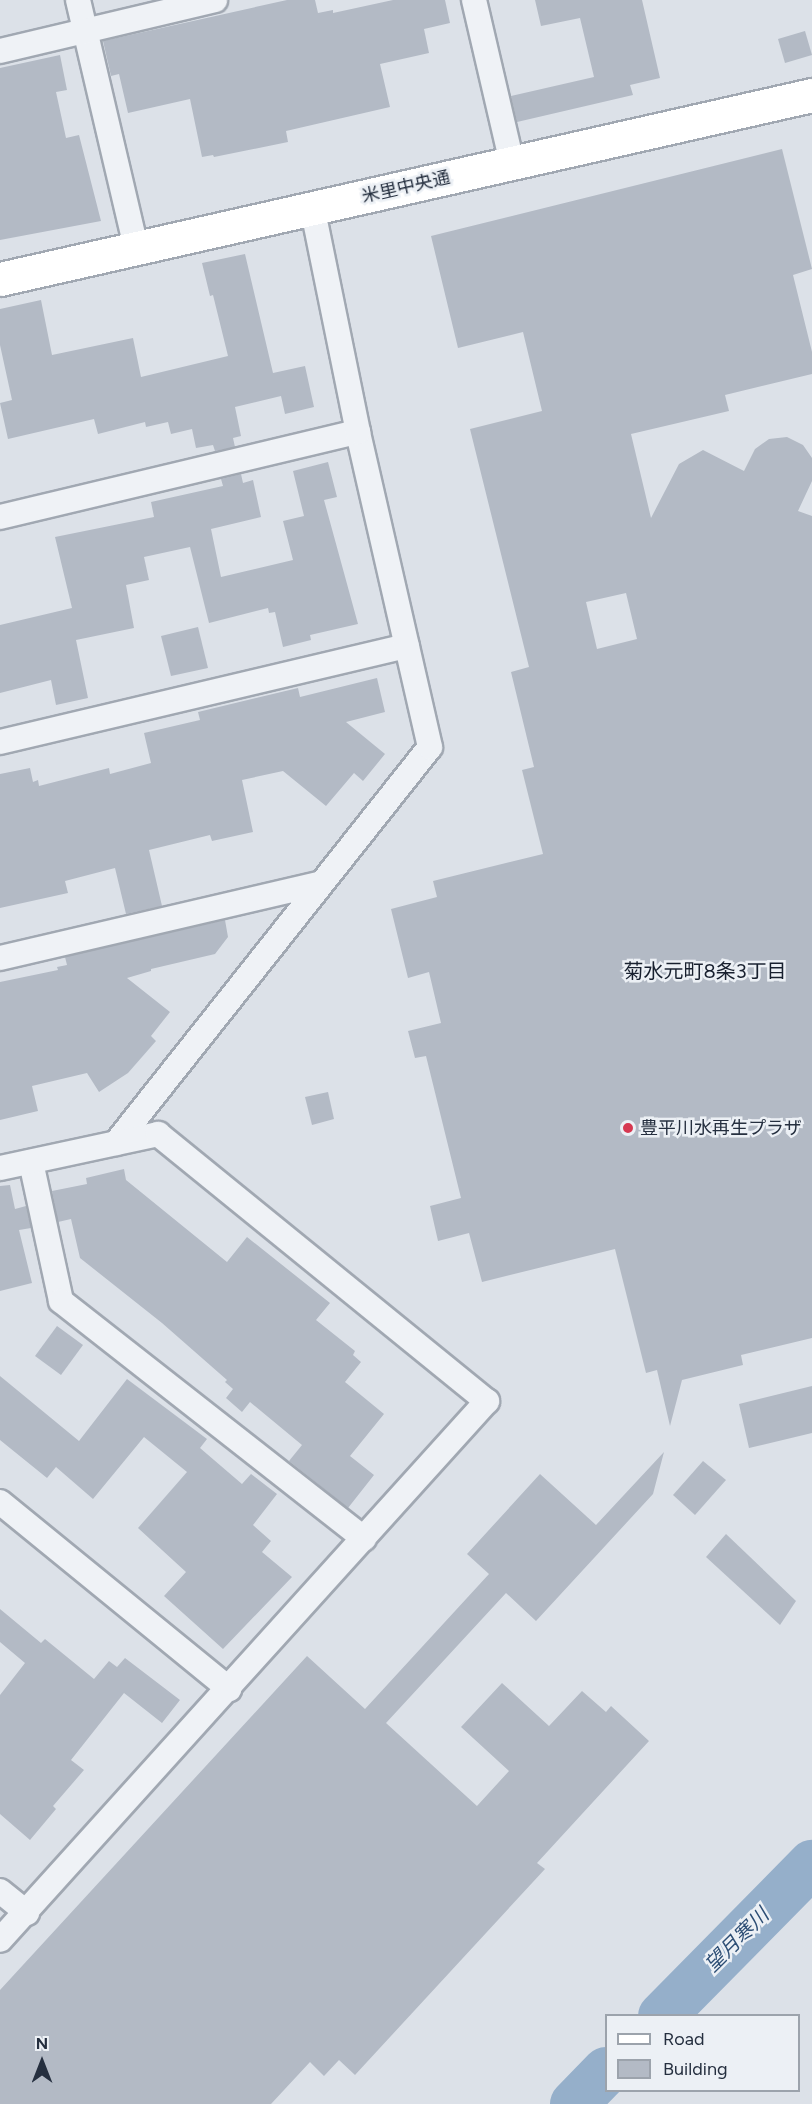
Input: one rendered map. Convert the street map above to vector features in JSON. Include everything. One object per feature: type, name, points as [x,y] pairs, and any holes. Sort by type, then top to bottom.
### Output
[{"type":"street","points":[[78,0],[136,248]]},
{"type":"street","points":[[0,51],[215,0]]},
{"type":"street","points":[[474,0],[512,163]]},
{"type":"street","name":"米里中央通","points":[[0,279],[313,210],[812,95]]},
{"type":"street","points":[[116,1143],[319,884],[430,747],[358,432],[313,210]]},
{"type":"street","points":[[0,517],[358,432]]},
{"type":"street","points":[[0,742],[407,646]]},
{"type":"street","points":[[0,958],[319,884]]},
{"type":"street","points":[[0,1168],[158,1134],[488,1401],[27,1913],[0,1940]]},
{"type":"street","points":[[31,1162],[61,1301],[364,1539]]},
{"type":"street","points":[[0,1502],[229,1689]]},
{"type":"street","points":[[0,1891],[27,1913]]},
{"type":"building","points":[[287,0],[315,0],[318,13],[333,10],[333,13],[393,0],[445,0],[450,23],[424,29],[429,53],[380,64],[390,107],[286,131],[288,142],[214,157],[213,155],[202,157],[190,99],[128,113],[119,74],[111,76],[103,41]]},
{"type":"building","points":[[535,0],[642,0],[660,78],[630,85],[633,95],[517,122],[511,96],[594,77],[580,18],[541,26]]},
{"type":"building","points":[[805,31],[812,55],[785,63],[778,39]]},
{"type":"building","points":[[60,55],[67,90],[56,92],[66,138],[79,135],[101,221],[0,240],[0,68]]},
{"type":"building","name":"豊平川水再生プラザ","points":[[782,149],[812,269],[793,275],[812,352],[812,374],[725,395],[729,411],[631,434],[651,518],[679,464],[703,450],[744,471],[755,449],[769,439],[787,437],[803,445],[812,458],[812,481],[798,511],[812,516],[812,1338],[741,1355],[743,1365],[682,1380],[670,1426],[657,1370],[646,1373],[615,1249],[482,1282],[469,1233],[438,1241],[430,1206],[461,1198],[426,1056],[415,1058],[408,1031],[441,1023],[429,972],[408,978],[391,909],[437,897],[433,881],[543,854],[522,770],[534,767],[511,672],[529,667],[470,429],[542,411],[523,332],[458,348],[431,236]],"holes":[[[626,593],[637,639],[597,649],[586,602]]]},
{"type":"building","points":[[245,254],[273,373],[305,366],[314,407],[285,414],[281,396],[235,407],[241,436],[233,438],[235,447],[215,451],[213,445],[196,448],[192,429],[171,434],[168,422],[146,427],[145,422],[98,434],[94,419],[8,439],[0,403],[12,400],[0,345],[0,309],[41,300],[52,355],[133,338],[141,377],[228,356],[213,295],[210,296],[202,263]]},
{"type":"building","points":[[328,462],[337,497],[324,500],[358,624],[310,635],[311,640],[283,647],[275,612],[269,613],[268,608],[209,623],[190,547],[144,557],[149,580],[126,585],[134,628],[76,640],[88,698],[56,705],[51,680],[0,693],[0,625],[72,608],[55,537],[154,517],[151,502],[223,486],[221,479],[241,474],[243,483],[253,480],[261,517],[211,529],[221,577],[293,560],[283,521],[304,516],[293,471]]},
{"type":"building","points":[[198,627],[208,668],[171,676],[161,636]]},
{"type":"building","points":[[377,678],[385,712],[346,722],[385,754],[363,781],[354,773],[326,806],[283,771],[242,780],[253,832],[212,841],[210,835],[149,850],[162,906],[126,914],[115,868],[65,881],[68,893],[0,908],[0,774],[30,768],[33,782],[38,780],[39,786],[109,768],[110,774],[151,763],[144,733],[200,720],[198,712],[298,688],[300,697]]},
{"type":"building","points":[[225,920],[228,937],[215,954],[151,969],[151,971],[127,978],[170,1012],[151,1036],[156,1041],[128,1073],[99,1092],[87,1073],[32,1086],[38,1111],[0,1120],[0,982],[58,970],[57,967],[67,965],[65,957]]},
{"type":"building","points":[[328,1092],[334,1119],[312,1125],[305,1097]]},
{"type":"building","points":[[124,1169],[126,1180],[227,1262],[247,1237],[330,1303],[316,1320],[355,1351],[353,1355],[361,1362],[345,1382],[384,1414],[350,1456],[374,1475],[348,1508],[289,1461],[302,1445],[250,1402],[242,1412],[226,1398],[233,1389],[225,1382],[227,1380],[162,1323],[80,1258],[71,1219],[58,1222],[52,1191],[87,1184],[86,1178]]},
{"type":"building","points":[[10,1185],[15,1209],[26,1206],[31,1228],[19,1230],[32,1283],[0,1291],[0,1186]]},
{"type":"building","points":[[57,1326],[83,1345],[61,1375],[35,1356]]},
{"type":"building","points":[[0,1376],[79,1441],[127,1379],[207,1439],[200,1448],[242,1484],[251,1474],[277,1494],[253,1525],[271,1541],[262,1552],[292,1577],[223,1649],[164,1596],[186,1572],[138,1528],[187,1472],[144,1437],[93,1499],[56,1467],[47,1478],[0,1440]]},
{"type":"building","points":[[812,1386],[812,1433],[749,1448],[739,1404]]},
{"type":"building","points":[[664,1452],[653,1494],[536,1621],[506,1593],[386,1723],[477,1806],[509,1771],[461,1727],[502,1683],[549,1726],[582,1691],[606,1712],[611,1706],[649,1741],[537,1863],[545,1869],[355,2075],[339,2060],[324,2076],[310,2062],[271,2104],[0,2104],[0,1990],[307,1656],[365,1709],[489,1574],[467,1554],[540,1474],[596,1525]]},
{"type":"building","points":[[703,1461],[726,1480],[695,1515],[673,1495]]},
{"type":"building","points":[[726,1534],[796,1601],[780,1625],[706,1557]]},
{"type":"building","points":[[0,1609],[41,1643],[45,1639],[94,1679],[109,1661],[117,1667],[125,1658],[180,1700],[162,1723],[124,1693],[71,1760],[84,1770],[53,1806],[56,1809],[30,1840],[0,1814],[0,1695],[25,1663],[0,1642]]},
{"type":"waterway","name":"望月寒川","points":[[664,2014],[812,1864]]},
{"type":"waterway","name":"望月寒川","points":[[574,2104],[605,2072]]},
{"type":"place","name":"豊平川水再生プラザ","points":[[628,1128]]},
{"type":"district","name":"菊水元町8条3丁目","points":[[705,971]]}]
